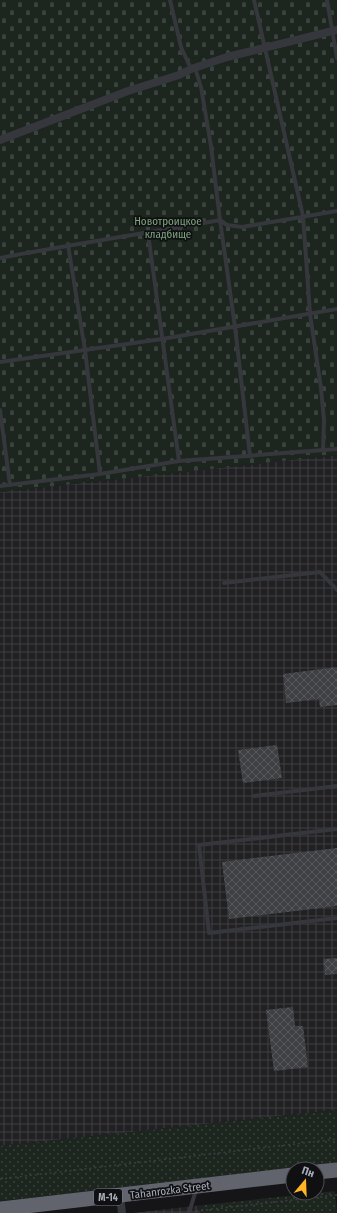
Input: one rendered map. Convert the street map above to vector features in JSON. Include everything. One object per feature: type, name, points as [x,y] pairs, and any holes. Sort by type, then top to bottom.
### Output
[{"type":"highway","points":[[325,1171],[337,1170]]},
{"type":"highway","name":"Tahanrozka Street","points":[[0,1209],[20,1210],[285,1176]]},
{"type":"street","points":[[0,140],[121,94],[179,76],[193,68],[227,57],[335,31]]},
{"type":"street","points":[[120,1196],[122,1213]]},
{"type":"lane","points":[[170,0],[181,47],[193,68],[201,87],[211,146],[235,327],[250,456]]},
{"type":"lane","points":[[254,0],[303,216],[310,314],[324,414],[323,451]]},
{"type":"lane","points":[[327,0],[335,31],[337,58]]},
{"type":"lane","points":[[0,258],[68,245],[220,220],[227,224],[242,227],[337,211]]},
{"type":"lane","points":[[148,233],[179,461]]},
{"type":"lane","points":[[68,245],[85,350],[100,474]]},
{"type":"lane","points":[[0,362],[162,339],[337,309]]},
{"type":"lane","points":[[0,410],[10,485]]},
{"type":"lane","points":[[0,486],[100,474],[179,461],[337,449]]},
{"type":"lane","points":[[224,584],[320,572],[337,590]]},
{"type":"lane","points":[[254,796],[337,786]]},
{"type":"lane","points":[[337,829],[199,845],[210,933],[337,918]]},
{"type":"lane","points":[[190,1212],[197,1187]]},
{"type":"path","points":[[0,1179],[337,1139]]},
{"type":"path","points":[[190,1212],[337,1195]]},
{"type":"shaded area","points":[[337,455],[337,1110],[0,1146],[0,492]]},
{"type":"shaded area","points":[[203,1205],[200,1213],[133,1213]]},
{"type":"green space","name":"Новотроицкое кладбище","points":[[0,0],[337,0],[337,455],[0,492]]},
{"type":"green space","points":[[337,1110],[337,1163],[325,1164],[325,1161],[285,1161],[285,1169],[0,1201],[0,1146]]},
{"type":"green space","points":[[335,1191],[337,1213],[200,1213],[203,1205],[285,1196],[285,1201],[325,1201],[325,1192]]},
{"type":"building","points":[[337,667],[337,705],[320,707],[319,699],[286,703],[283,674]]},
{"type":"building","points":[[277,745],[282,778],[243,783],[238,750]]},
{"type":"building","points":[[337,848],[337,906],[229,919],[222,862]]},
{"type":"building","points":[[337,958],[337,974],[325,975],[323,959]]},
{"type":"building","points":[[293,1007],[295,1026],[303,1026],[308,1067],[274,1071],[266,1010]]}]
